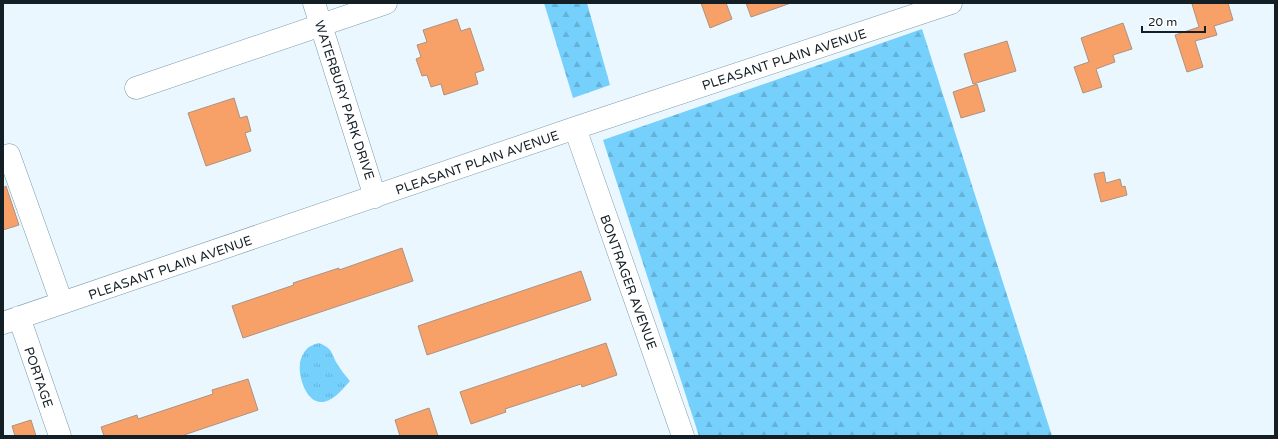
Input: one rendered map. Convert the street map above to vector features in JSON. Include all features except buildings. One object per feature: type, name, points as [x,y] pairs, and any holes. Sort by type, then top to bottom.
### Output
[{"type":"street","name":"WATERBURY PARK DRIVE","points":[[314,3],[375,197]]},
{"type":"street","points":[[136,88],[386,3]]},
{"type":"street","name":"PLEASANT PLAIN AVENUE","points":[[11,320],[576,128],[951,3]]},
{"type":"street","name":"BONTRAGER AVENUE","points":[[576,128],[683,436]]},
{"type":"street","points":[[9,155],[62,303]]},
{"type":"street","name":"PORTAGE","points":[[11,320],[60,436]]},
{"type":"green space","points":[[544,3],[587,3],[610,85],[573,98]]},
{"type":"green space","points":[[922,29],[1052,436],[699,436],[603,140]]},
{"type":"green space","points":[[319,343],[330,350],[338,365],[350,381],[333,398],[324,402],[315,401],[307,393],[300,375],[301,361],[305,351],[310,346]]}]
